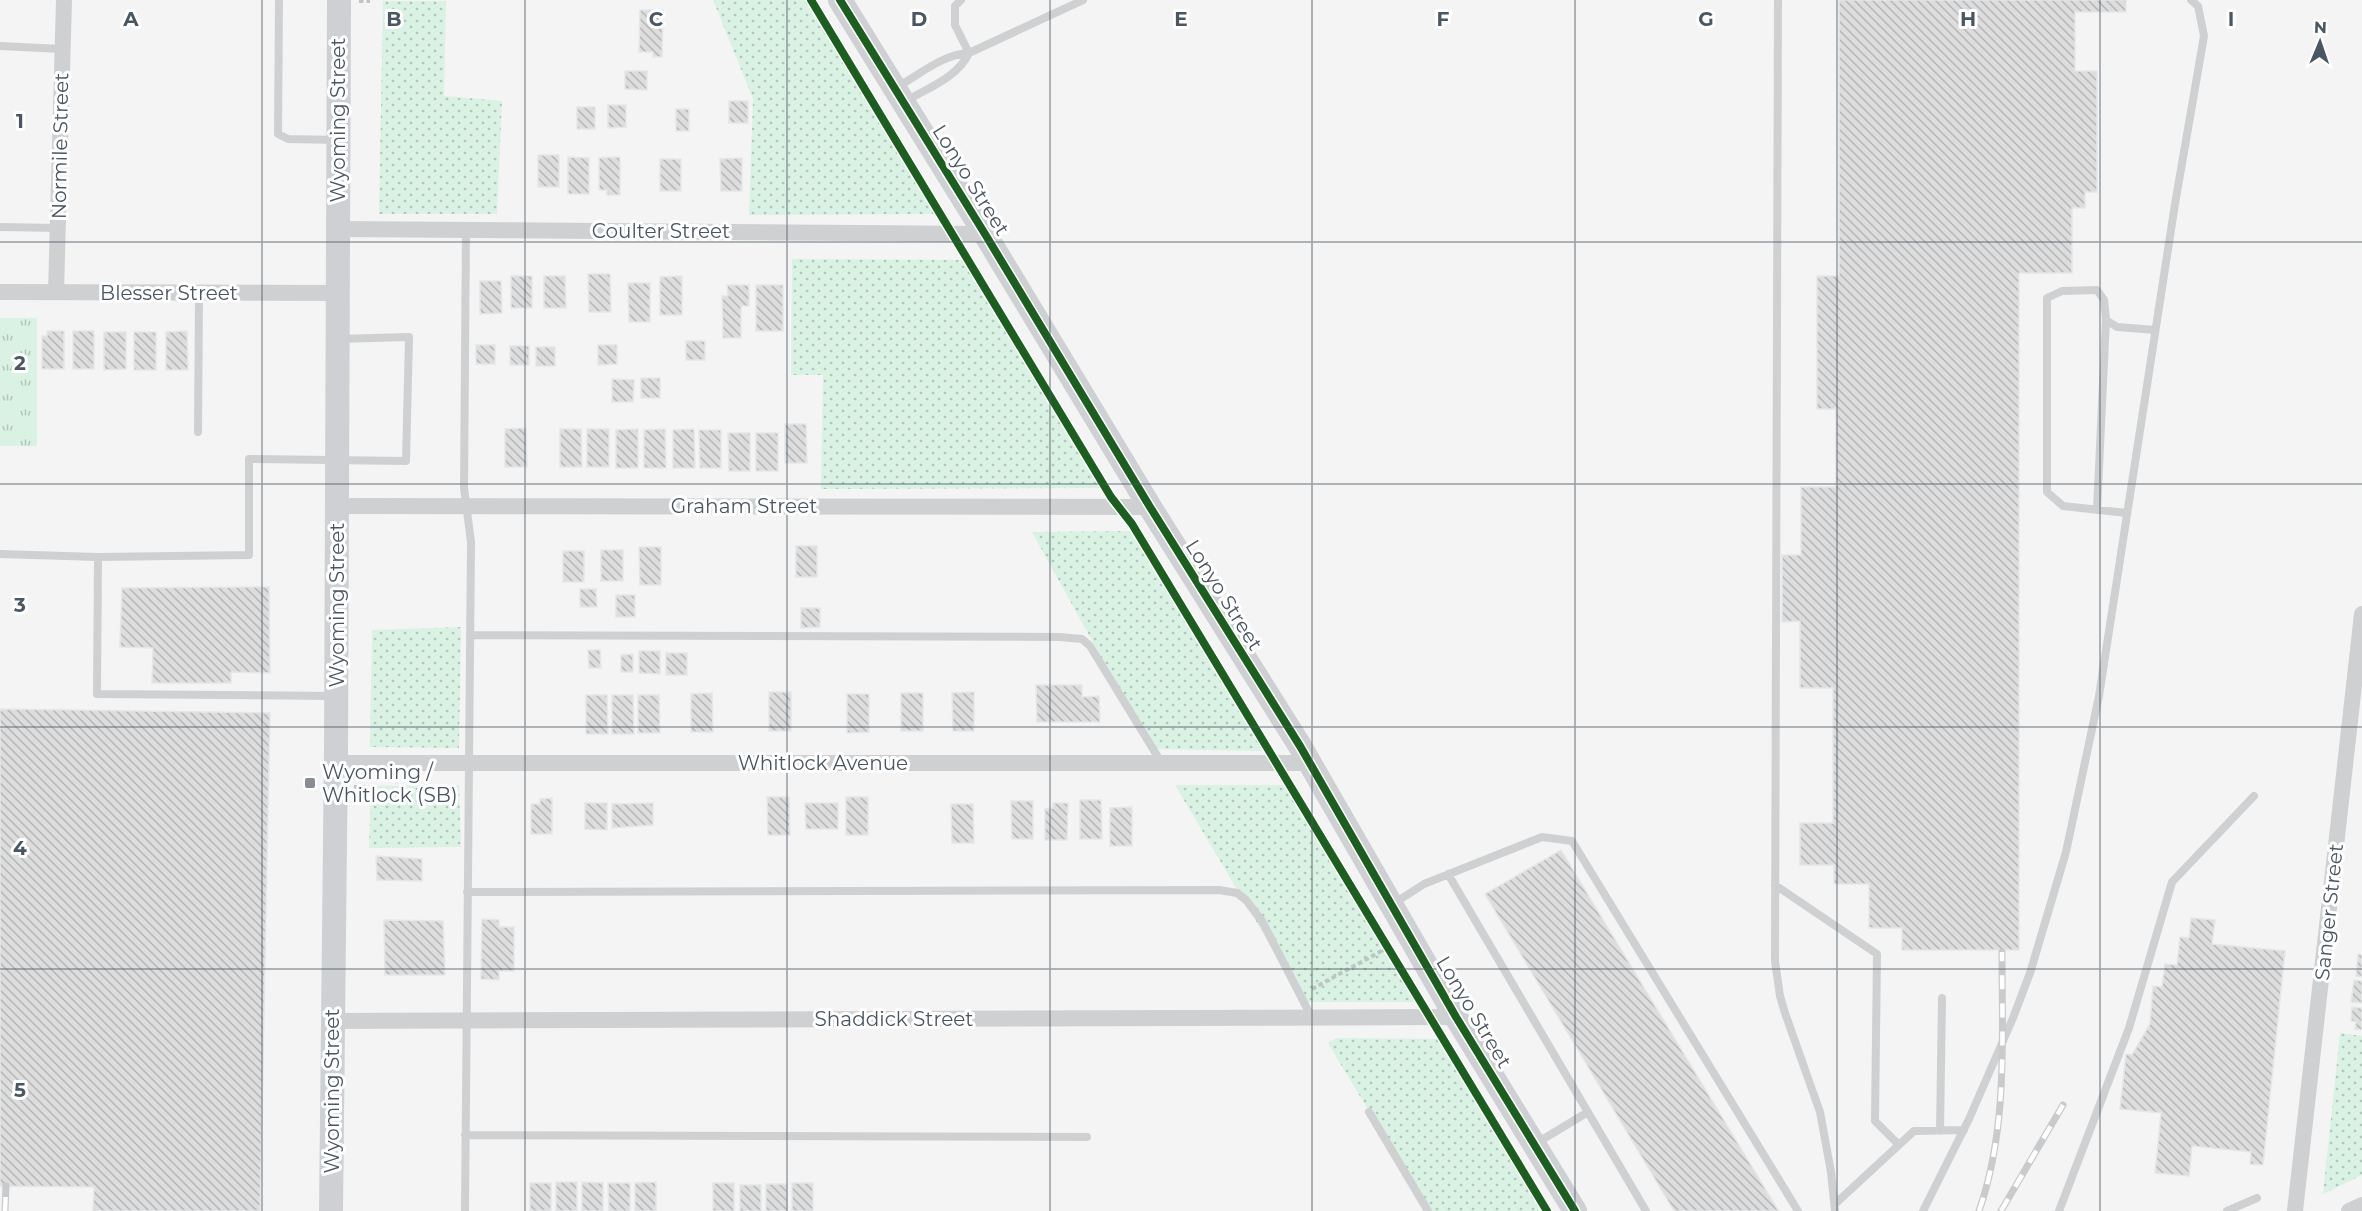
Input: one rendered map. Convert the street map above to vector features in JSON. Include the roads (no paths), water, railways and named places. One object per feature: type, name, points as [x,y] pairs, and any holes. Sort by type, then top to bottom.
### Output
[{"type":"street","name":"Normile Street","points":[[56,292],[64,0]]},
{"type":"street","name":"Wyoming Street","points":[[331,1211],[338,506],[336,460],[339,0]]},
{"type":"street","name":"Lonyo Street","points":[[840,0],[1150,507],[1310,763],[1456,1017],[1575,1211]]},
{"type":"street","name":"Coulter Street","points":[[337,229],[985,234]]},
{"type":"street","name":"Blesser Street","points":[[0,292],[338,293]]},
{"type":"street","name":"Graham Street","points":[[338,506],[1150,507]]},
{"type":"street","name":"Sanger Street","points":[[2295,1211],[2362,614]]},
{"type":"street","name":"Whitlock Avenue","points":[[336,763],[1310,763]]},
{"type":"street","name":"Shaddick Street","points":[[333,1021],[1456,1017]]},
{"type":"street","points":[[2349,1211],[2362,1205]]},
{"type":"lane","points":[[279,0],[278,134],[288,140],[338,140]]},
{"type":"lane","points":[[961,0],[955,6],[955,24],[969,53]]},
{"type":"lane","points":[[899,96],[945,59],[957,53],[969,53],[1083,0]]},
{"type":"lane","points":[[1778,0],[1775,961],[1780,996],[1820,1112],[1835,1207]]},
{"type":"lane","points":[[1923,1211],[1964,1130],[2030,973],[2066,852],[2099,696],[2155,330],[2204,36],[2198,6],[2191,0]]},
{"type":"lane","points":[[0,46],[62,49]]},
{"type":"lane","points":[[899,96],[953,73],[969,53]]},
{"type":"lane","points":[[0,227],[58,228]]},
{"type":"lane","points":[[465,1211],[471,542],[464,488],[466,230]]},
{"type":"lane","points":[[2097,510],[2106,320],[2104,300],[2097,290],[2062,291],[2047,298],[2048,492],[2063,506],[2097,510],[2127,513]]},
{"type":"lane","points":[[198,432],[199,293]]},
{"type":"lane","points":[[2106,320],[2116,327],[2155,330]]},
{"type":"lane","points":[[0,554],[98,557],[249,555],[249,459],[406,461],[409,337],[337,339]]},
{"type":"lane","points":[[98,557],[97,694],[336,696]]},
{"type":"lane","points":[[470,635],[1059,637],[1082,639],[1090,646],[1161,763]]},
{"type":"lane","points":[[2060,1211],[2129,1028],[2172,882],[2254,796]]},
{"type":"lane","points":[[1392,904],[1448,874],[1542,837],[1572,841],[1798,1211]]},
{"type":"lane","points":[[1448,874],[1646,1211]]},
{"type":"lane","points":[[1775,885],[1877,954],[1875,1121],[1899,1145]]},
{"type":"lane","points":[[467,891],[1220,890],[1237,893],[1246,900],[1262,921],[1312,1018]]},
{"type":"lane","points":[[1940,1131],[1942,998]]},
{"type":"lane","points":[[1369,1112],[1428,1211]]},
{"type":"lane","points":[[1534,1144],[1588,1112]]},
{"type":"lane","points":[[1835,1207],[1914,1131],[1964,1130]]},
{"type":"lane","points":[[465,1135],[1087,1137]]},
{"type":"lane","points":[[2227,1211],[2257,1198]]},
{"type":"railway","points":[[1979,1211],[1995,1148],[1999,1116],[2002,952]]},
{"type":"railway","points":[[2001,1211],[2063,1105]]},
{"type":"railway","points":[[5,1211],[6,1186]]},
{"type":"place","name":"Wyoming / Whitlock (SB)","points":[[310,783]]}]
